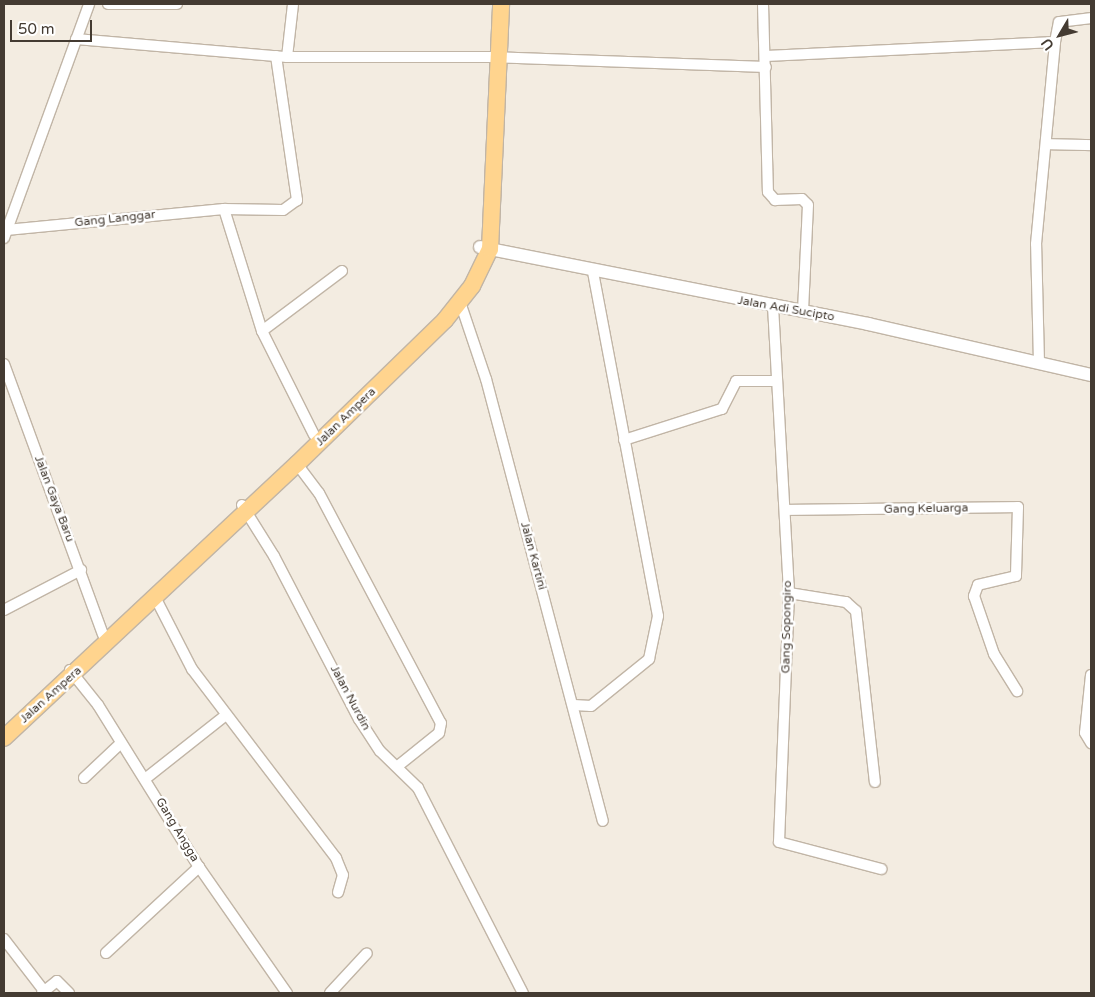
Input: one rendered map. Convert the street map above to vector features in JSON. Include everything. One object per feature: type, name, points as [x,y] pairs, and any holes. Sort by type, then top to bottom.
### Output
[{"type":"main road","name":"Jalan Ampera","points":[[491,4],[494,58]]},
{"type":"main road","name":"Jalan Ampera","points":[[4,738],[71,671],[103,634],[245,508],[298,464],[458,298],[485,248],[494,58],[501,4]]},
{"type":"main road","name":"Jalan Ampera","points":[[4,726],[156,599],[314,435],[458,298]]},
{"type":"street","points":[[5,234],[89,4]]},
{"type":"street","points":[[108,4],[178,4]]},
{"type":"street","points":[[287,57],[293,4]]},
{"type":"street","points":[[763,4],[766,56],[768,192],[775,200],[802,199],[808,205],[803,311]]},
{"type":"street","points":[[1039,362],[1036,244],[1055,42],[1059,22],[1091,18]]},
{"type":"street","points":[[76,39],[287,57],[494,58],[766,67]]},
{"type":"street","points":[[766,56],[1055,42]]},
{"type":"street","name":"Gang Langgar","points":[[5,234],[224,209],[283,210],[297,200],[276,56]]},
{"type":"street","points":[[1046,144],[1091,145]]},
{"type":"street","points":[[224,209],[262,331],[314,435]]},
{"type":"street","name":"Jalan Adi Sucipto","points":[[485,248],[593,271],[803,311],[1091,374]]},
{"type":"street","points":[[262,331],[342,271]]},
{"type":"street","points":[[574,704],[594,704],[651,655],[658,616],[593,271]]},
{"type":"street","name":"Jalan Kartini","points":[[458,298],[486,379],[574,704],[603,821]]},
{"type":"street","name":"Gang Sopongiro","points":[[774,306],[776,381],[786,510],[789,593],[779,842],[881,869]]},
{"type":"street","name":"Jalan Gaya Baru","points":[[4,366],[81,570],[103,634]]},
{"type":"street","points":[[624,440],[722,408],[736,381],[776,381]]},
{"type":"street","points":[[298,464],[319,493],[441,723],[439,733],[398,766]]},
{"type":"street","name":"Gang Keluarga","points":[[786,510],[1018,507],[1021,517],[1016,576],[978,585],[974,596],[994,654],[1017,691]]},
{"type":"street","name":"Jalan Nurdin","points":[[245,508],[359,719],[380,751],[398,766],[418,788],[490,935],[523,992]]},
{"type":"street","points":[[4,610],[81,570]]},
{"type":"street","points":[[789,593],[846,602],[856,611],[875,782]]},
{"type":"street","points":[[156,599],[192,669],[342,867],[338,892]]},
{"type":"street","name":"Gang Angga","points":[[71,671],[145,779],[200,867],[287,993]]},
{"type":"street","points":[[1091,675],[1085,733],[1091,743]]},
{"type":"street","points":[[145,779],[226,715]]},
{"type":"street","points":[[84,778],[120,744]]},
{"type":"street","points":[[106,953],[200,867]]},
{"type":"street","points":[[4,939],[44,992],[58,982],[69,993]]},
{"type":"street","points":[[330,993],[367,953]]}]
